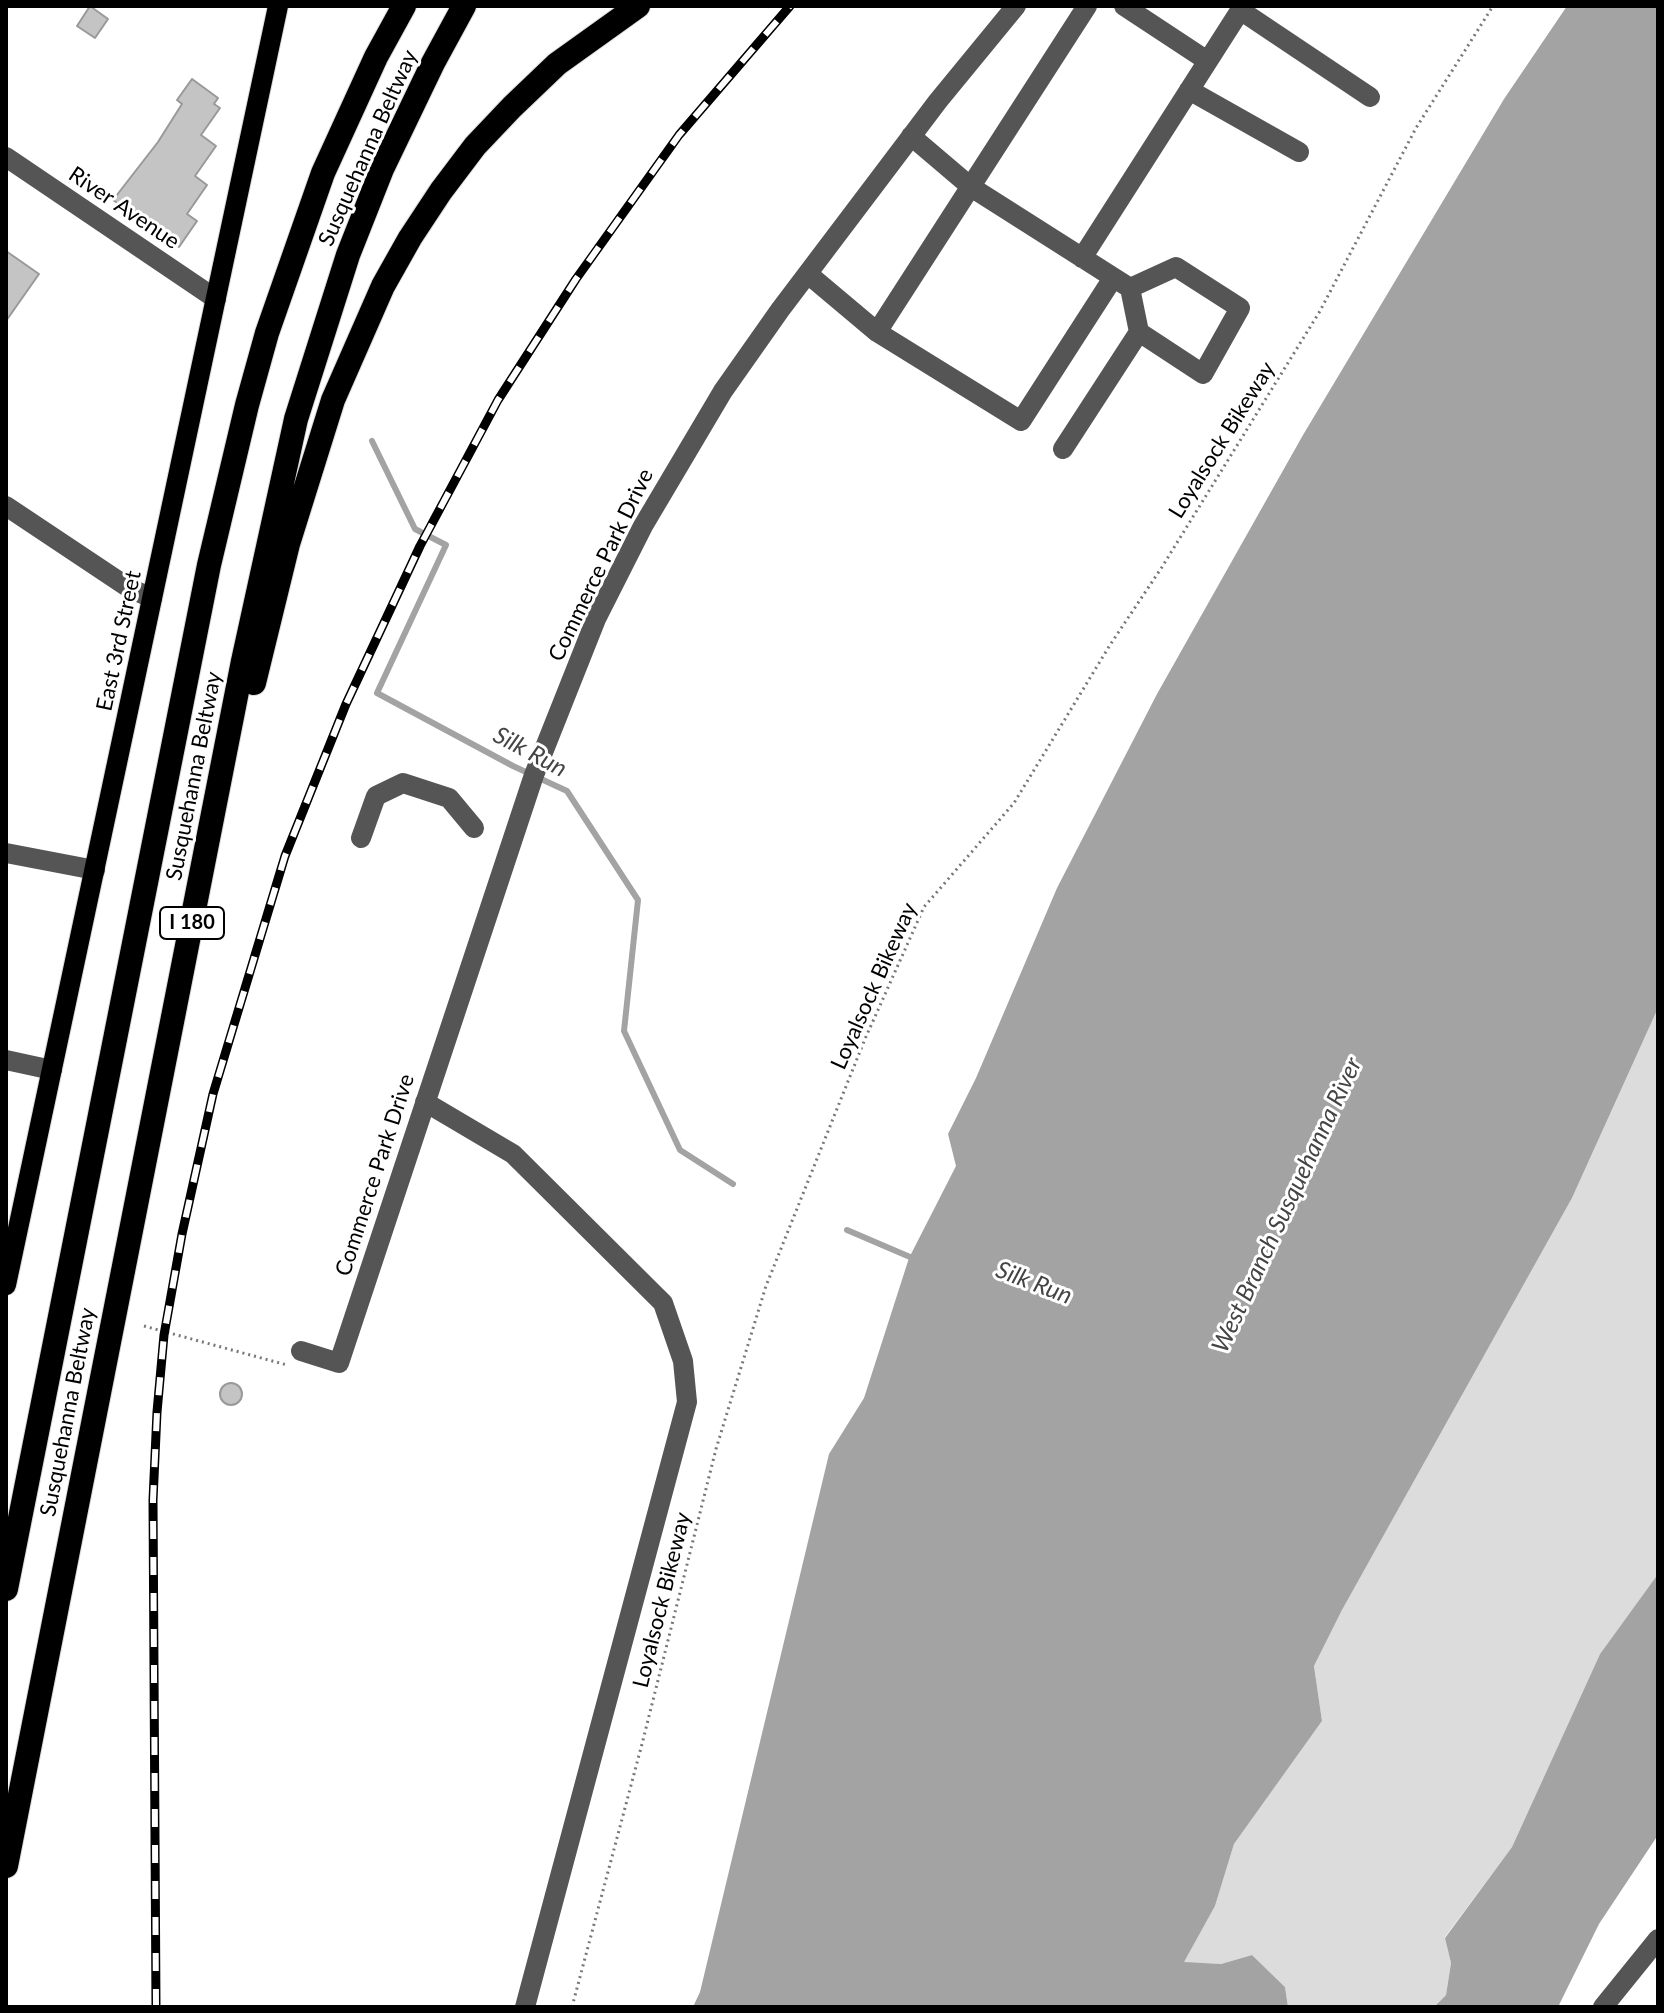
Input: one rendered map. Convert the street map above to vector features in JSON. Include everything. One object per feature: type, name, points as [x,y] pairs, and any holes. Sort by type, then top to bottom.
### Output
[{"type":"highway","points":[[344,125],[394,6]]},
{"type":"highway","name":"Susquehanna Beltway","points":[[6,1589],[209,565],[247,405],[299,236],[344,125],[404,6]]},
{"type":"highway","name":"Susquehanna Beltway","points":[[6,1866],[272,522],[296,419],[320,335],[382,169],[464,6]]},
{"type":"highway","points":[[198,894],[313,457],[354,348],[383,286],[441,191],[493,127],[557,64],[638,6]]},
{"type":"main road","name":"East 3rd Street","points":[[7,1276],[278,6]]},
{"type":"street","name":"Commerce Park Drive","points":[[298,1359],[339,1363],[529,790],[596,619],[643,526],[723,391],[911,136],[1016,6]]},
{"type":"street","points":[[877,332],[1087,6]]},
{"type":"street","points":[[1124,6],[1206,60]]},
{"type":"street","points":[[1082,258],[1241,8],[1370,97]]},
{"type":"street","points":[[1189,90],[1299,152]]},
{"type":"street","points":[[808,274],[877,332],[1021,421],[1122,283],[1176,267],[1240,308],[1203,374],[1139,332],[1122,283],[971,187],[911,136]]},
{"type":"street","name":"River Avenue","points":[[6,157],[216,299]]},
{"type":"street","points":[[1063,449],[1139,332]]},
{"type":"street","points":[[6,506],[129,588],[152,598]]},
{"type":"street","points":[[361,838],[376,796],[403,783],[449,798],[474,828]]},
{"type":"street","points":[[6,853],[95,870]]},
{"type":"street","points":[[6,1060],[52,1070]]},
{"type":"street","points":[[425,1102],[513,1154],[663,1303],[683,1361],[687,1402],[525,2007]]},
{"type":"street","points":[[1603,2007],[1658,1939]]},
{"type":"path","name":"Loyalsock Bikeway","points":[[572,2007],[716,1449],[766,1286],[865,1039],[924,907],[1014,803],[1320,311],[1416,128],[1493,6]]},
{"type":"path","points":[[144,1326],[298,1359]]},
{"type":"shaded area","points":[[1658,1008],[1658,1574],[1600,1654],[1512,1847],[1445,1937],[1451,1963],[1446,1995],[1434,2007],[1288,2007],[1285,1987],[1252,1955],[1221,1964],[1183,1963],[1215,1906],[1234,1844],[1322,1721],[1314,1666],[1342,1610],[1572,1198]]},
{"type":"water","name":"West Branch Susquehanna River","points":[[1567,6],[1658,6],[1658,1008],[1572,1198],[1342,1610],[1314,1666],[1322,1721],[1234,1844],[1215,1906],[1184,1962],[1221,1964],[1252,1955],[1285,1987],[1288,2007],[693,2007],[700,1992],[829,1454],[864,1398],[909,1258],[956,1166],[948,1134],[976,1078],[1057,888],[1157,694],[1303,435],[1504,99]]},
{"type":"water","points":[[1658,1574],[1658,1835],[1599,1924],[1558,2007],[1434,2007],[1446,1995],[1451,1963],[1445,1938],[1512,1847],[1600,1654]]},
{"type":"building","points":[[90,6],[108,19],[95,38],[77,26]]},
{"type":"building","points":[[192,79],[218,98],[214,104],[220,108],[201,135],[216,146],[195,176],[207,185],[187,214],[197,221],[179,247],[113,200],[158,142],[182,104],[177,100]]},
{"type":"building","points":[[6,251],[39,274],[6,321]]},
{"type":"building","points":[[231,1383],[239,1386],[242,1394],[239,1402],[231,1405],[223,1402],[220,1394],[223,1386]]},
{"type":"waterway","name":"Silk Run","points":[[372,441],[415,529],[446,545],[377,693],[513,766],[567,791],[638,900],[624,1031],[680,1150],[733,1184]]},
{"type":"waterway","name":"Silk Run","points":[[847,1230],[917,1260]]},
{"type":"railway","points":[[156,2007],[153,1500],[164,1335],[182,1234],[213,1094],[285,856],[346,704],[420,546],[498,400],[576,279],[679,135],[790,6]]}]
